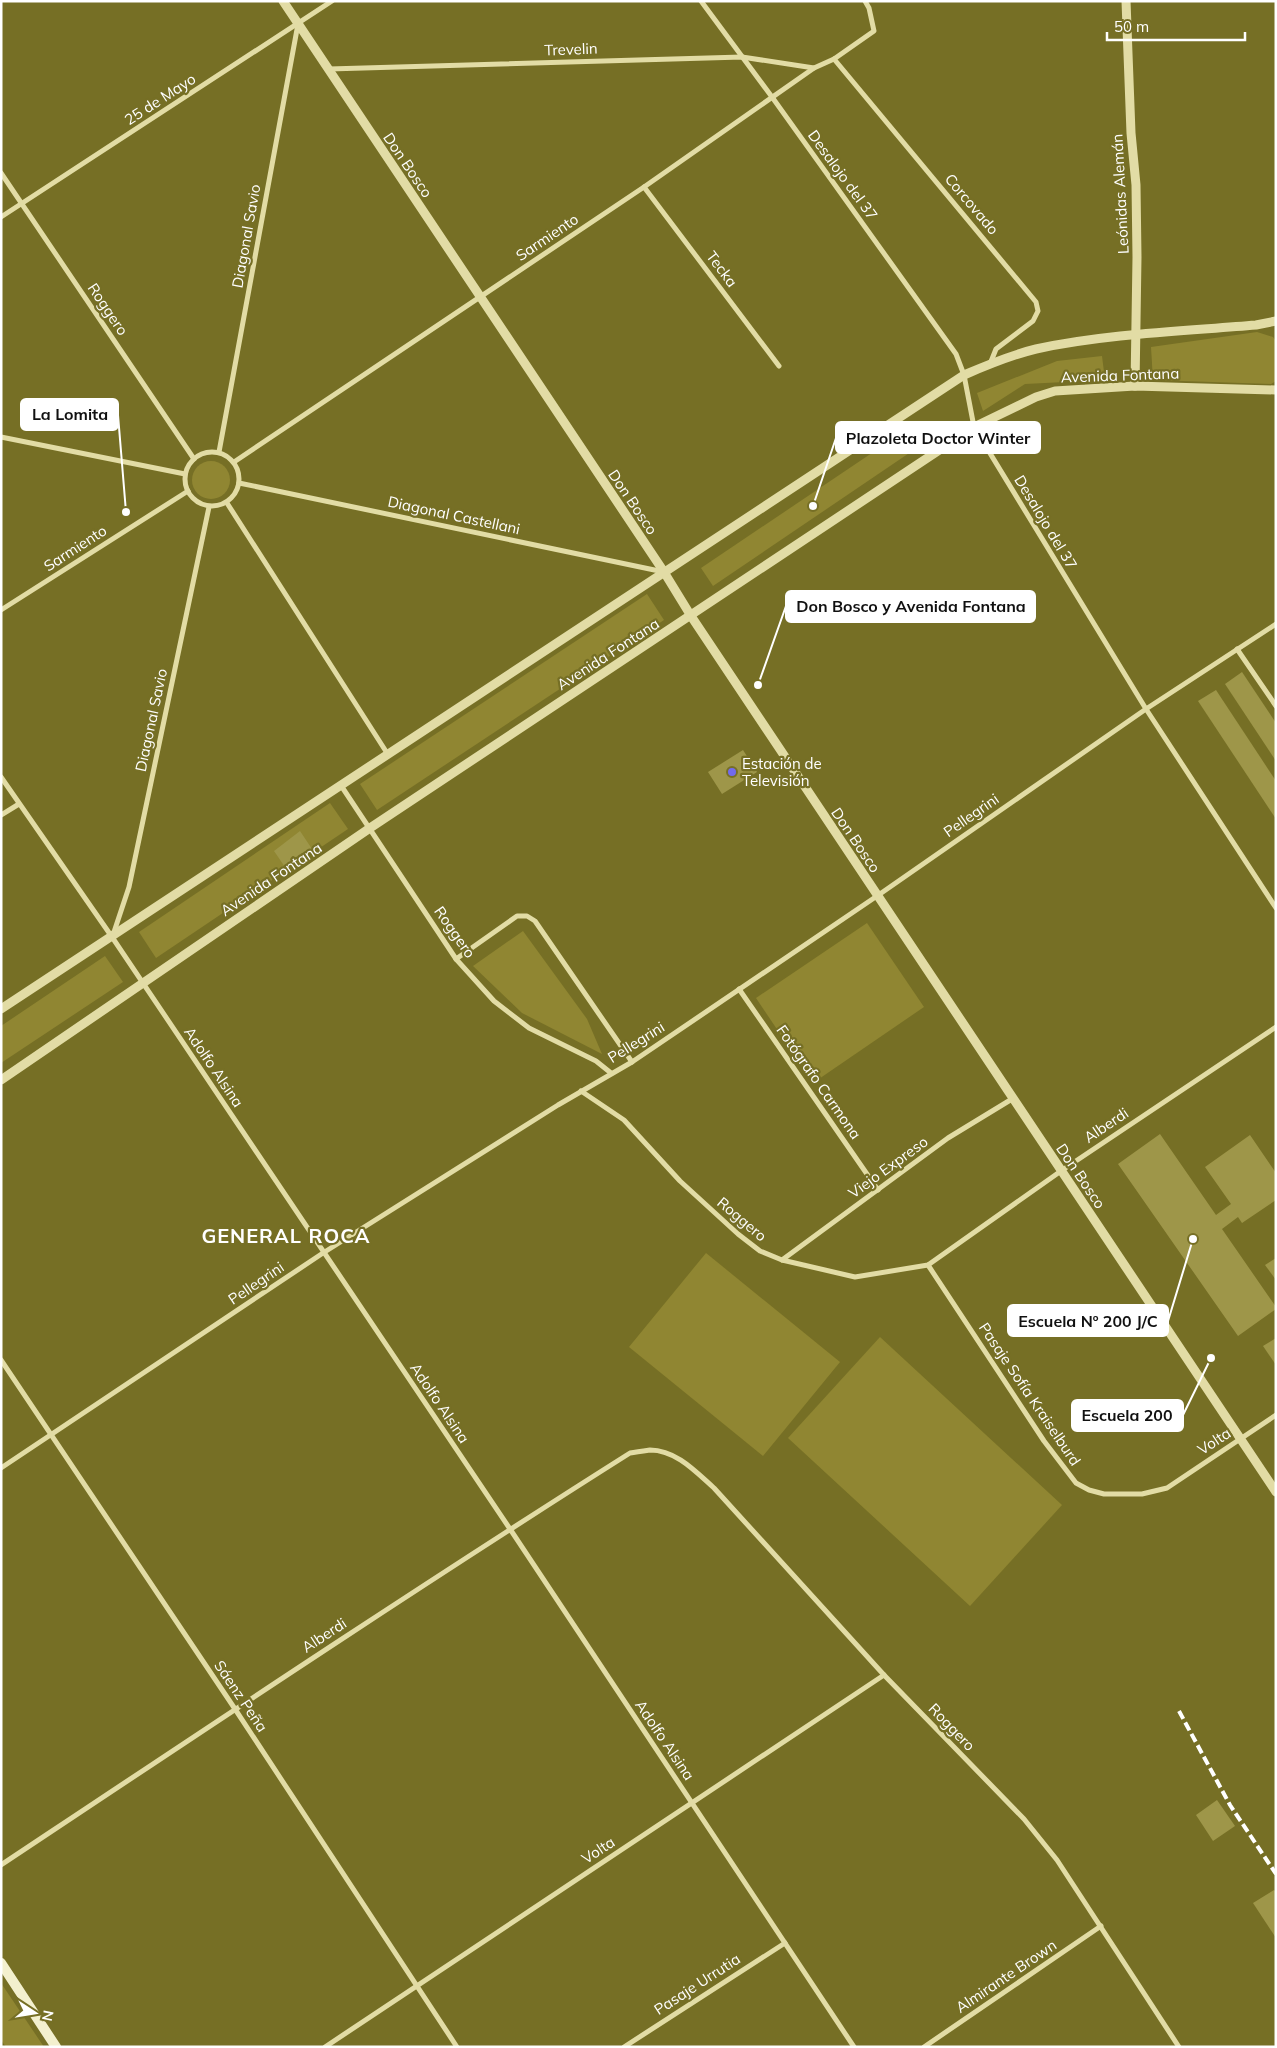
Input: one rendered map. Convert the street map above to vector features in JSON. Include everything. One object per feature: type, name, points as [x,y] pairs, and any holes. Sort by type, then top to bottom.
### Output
[{"type":"main road","points":[[1,1963],[56,2047]]},
{"type":"street","name":"Don Bosco","points":[[283,1],[664,572],[690,616],[1276,1492]]},
{"type":"street","name":"25 de Mayo","points":[[1,217],[332,1]]},
{"type":"street","name":"Desalojo del 37","points":[[701,1],[956,354],[964,375],[974,427],[1146,709],[1276,908]]},
{"type":"street","name":"Sarmiento","points":[[234,462],[644,187],[814,68],[834,59],[874,32],[869,8],[865,1]]},
{"type":"street","name":"Leónidas Alemán","points":[[1126,1],[1138,257],[1135,386]]},
{"type":"street","name":"Diagonal Savio","points":[[219,452],[298,24]]},
{"type":"street","name":"Trevelin","points":[[328,69],[742,57],[814,68]]},
{"type":"street","name":"Corcovado","points":[[834,59],[1036,302],[1038,311],[1033,320],[996,349],[990,364]]},
{"type":"street","name":"Roggero","points":[[1,173],[194,458]]},
{"type":"street","name":"Tecka","points":[[644,187],[779,366]]},
{"type":"street","points":[[1,1009],[340,784],[964,375],[990,364],[1034,350],[1135,335],[1256,325],[1276,321]]},
{"type":"street","name":"Avenida Fontana","points":[[1,1080],[370,828],[974,427],[1036,397],[1055,391],[1135,386],[1276,390]]},
{"type":"street","points":[[1,437],[186,474]]},
{"type":"street","points":[[210,452],[219,452],[234,462],[238,470],[239,483],[234,496],[227,503],[218,506],[200,504],[188,491],[185,482],[186,474],[194,458],[210,452]]},
{"type":"street","name":"Diagonal Castellani","points":[[239,483],[664,572]]},
{"type":"street","name":"Sarmiento","points":[[1,610],[188,491]]},
{"type":"street","points":[[227,503],[388,753]]},
{"type":"street","name":"Diagonal Savio","points":[[112,937],[129,887],[209,506]]},
{"type":"street","name":"Pellegrini","points":[[1,1468],[323,1253],[581,1091],[632,1062],[877,896],[1146,709],[1276,624]]},
{"type":"street","points":[[1237,649],[1276,706]]},
{"type":"street","name":"Adolfo Alsina","points":[[1,777],[112,937],[510,1529],[854,2047]]},
{"type":"street","name":"Roggero","points":[[340,784],[456,959],[494,1001],[529,1028],[596,1061],[611,1073]]},
{"type":"street","points":[[1,815],[19,804]]},
{"type":"street","points":[[456,959],[517,916],[527,916],[535,921],[632,1062]]},
{"type":"street","name":"Fotógrafo Carmona","points":[[739,989],[878,1190]]},
{"type":"street","name":"Alberdi","points":[[928,1265],[1061,1170],[1276,1027]]},
{"type":"street","name":"Roggero","points":[[581,1091],[624,1120],[680,1181],[738,1234],[760,1251],[782,1260],[855,1277],[928,1265]]},
{"type":"street","name":"Viejo Expreso","points":[[782,1260],[948,1138],[1012,1099]]},
{"type":"street","name":"Pasaje Sofía Kraiselburd","points":[[928,1265],[1044,1440],[1076,1483],[1089,1490],[1104,1494],[1142,1494],[1167,1488]]},
{"type":"street","name":"Sáenz Peña","points":[[1,1360],[235,1709],[457,2047]]},
{"type":"street","name":"Volta","points":[[1167,1488],[1276,1415]]},
{"type":"street","name":"Alberdi","points":[[1,1865],[235,1709],[630,1453],[651,1450],[670,1454]]},
{"type":"street","name":"Roggero","points":[[670,1454],[691,1467],[714,1488],[884,1675],[1024,1819],[1057,1860],[1102,1926],[1179,2047]]},
{"type":"street","name":"Volta","points":[[325,2047],[884,1675]]},
{"type":"street","name":"Almirante Brown","points":[[924,2047],[1102,1926]]},
{"type":"street","name":"Pasaje Urrutia","points":[[624,2047],[784,1943]]},
{"type":"shaded area","points":[[1257,332],[1273,337],[1276,341],[1276,381],[1271,384],[1153,380],[1151,347]]},
{"type":"shaded area","points":[[1102,356],[1105,380],[1025,384],[983,411],[977,393],[1057,361]]},
{"type":"shaded area","points":[[912,426],[924,443],[713,586],[701,568]]},
{"type":"shaded area","points":[[211,461],[224,467],[230,480],[224,493],[211,499],[198,493],[192,480],[198,467]]},
{"type":"shaded area","points":[[647,594],[664,620],[377,810],[360,784]]},
{"type":"shaded area","points":[[330,803],[348,829],[156,958],[139,932]]},
{"type":"shaded area","points":[[867,923],[924,1007],[813,1083],[756,998]]},
{"type":"shaded area","points":[[523,931],[587,1019],[602,1054],[522,1013],[473,966]]},
{"type":"shaded area","points":[[105,956],[123,982],[1,1063],[1,1026]]},
{"type":"shaded area","points":[[706,1253],[840,1362],[763,1456],[629,1347]]},
{"type":"shaded area","points":[[880,1337],[1062,1505],[970,1606],[788,1438]]},
{"type":"shaded area","points":[[1,1983],[44,2047],[6,2047],[1,2040]]},
{"type":"building","points":[[1242,672],[1276,723],[1276,761],[1225,684]]},
{"type":"building","points":[[1216,690],[1276,781],[1276,819],[1198,701]]},
{"type":"building","name":"Estación de Televisión","points":[[743,750],[757,772],[722,794],[708,772]]},
{"type":"building","points":[[300,831],[314,852],[287,870],[274,851]]},
{"type":"building","points":[[1160,1134],[1216,1215],[1231,1204],[1205,1167],[1250,1135],[1276,1173],[1276,1200],[1242,1223],[1238,1217],[1222,1229],[1276,1307],[1276,1309],[1238,1336],[1118,1164]]},
{"type":"building","points":[[1276,1258],[1276,1280],[1265,1265]]},
{"type":"building","points":[[1276,1338],[1276,1365],[1263,1346]]},
{"type":"building","points":[[1217,1800],[1235,1826],[1213,1841],[1196,1815]]},
{"type":"building","points":[[1274,1890],[1276,1892],[1276,1938],[1253,1903]]},
{"type":"railway","points":[[1179,1711],[1230,1805],[1276,1874]]},
{"type":"place","name":"Plazoleta Doctor Winter","points":[[813,506]]},
{"type":"place","name":"La Lomita","points":[[126,512]]},
{"type":"place","name":"Don Bosco y Avenida Fontana","points":[[758,685]]},
{"type":"place","name":"Estación de Televisión","points":[[732,772]]},
{"type":"place","name":"Escuela Nº 200 J/C","points":[[1193,1239]]},
{"type":"place","name":"Escuela 200","points":[[1211,1358]]},
{"type":"district","name":"GENERAL ROCA","points":[[286,1235]]}]
